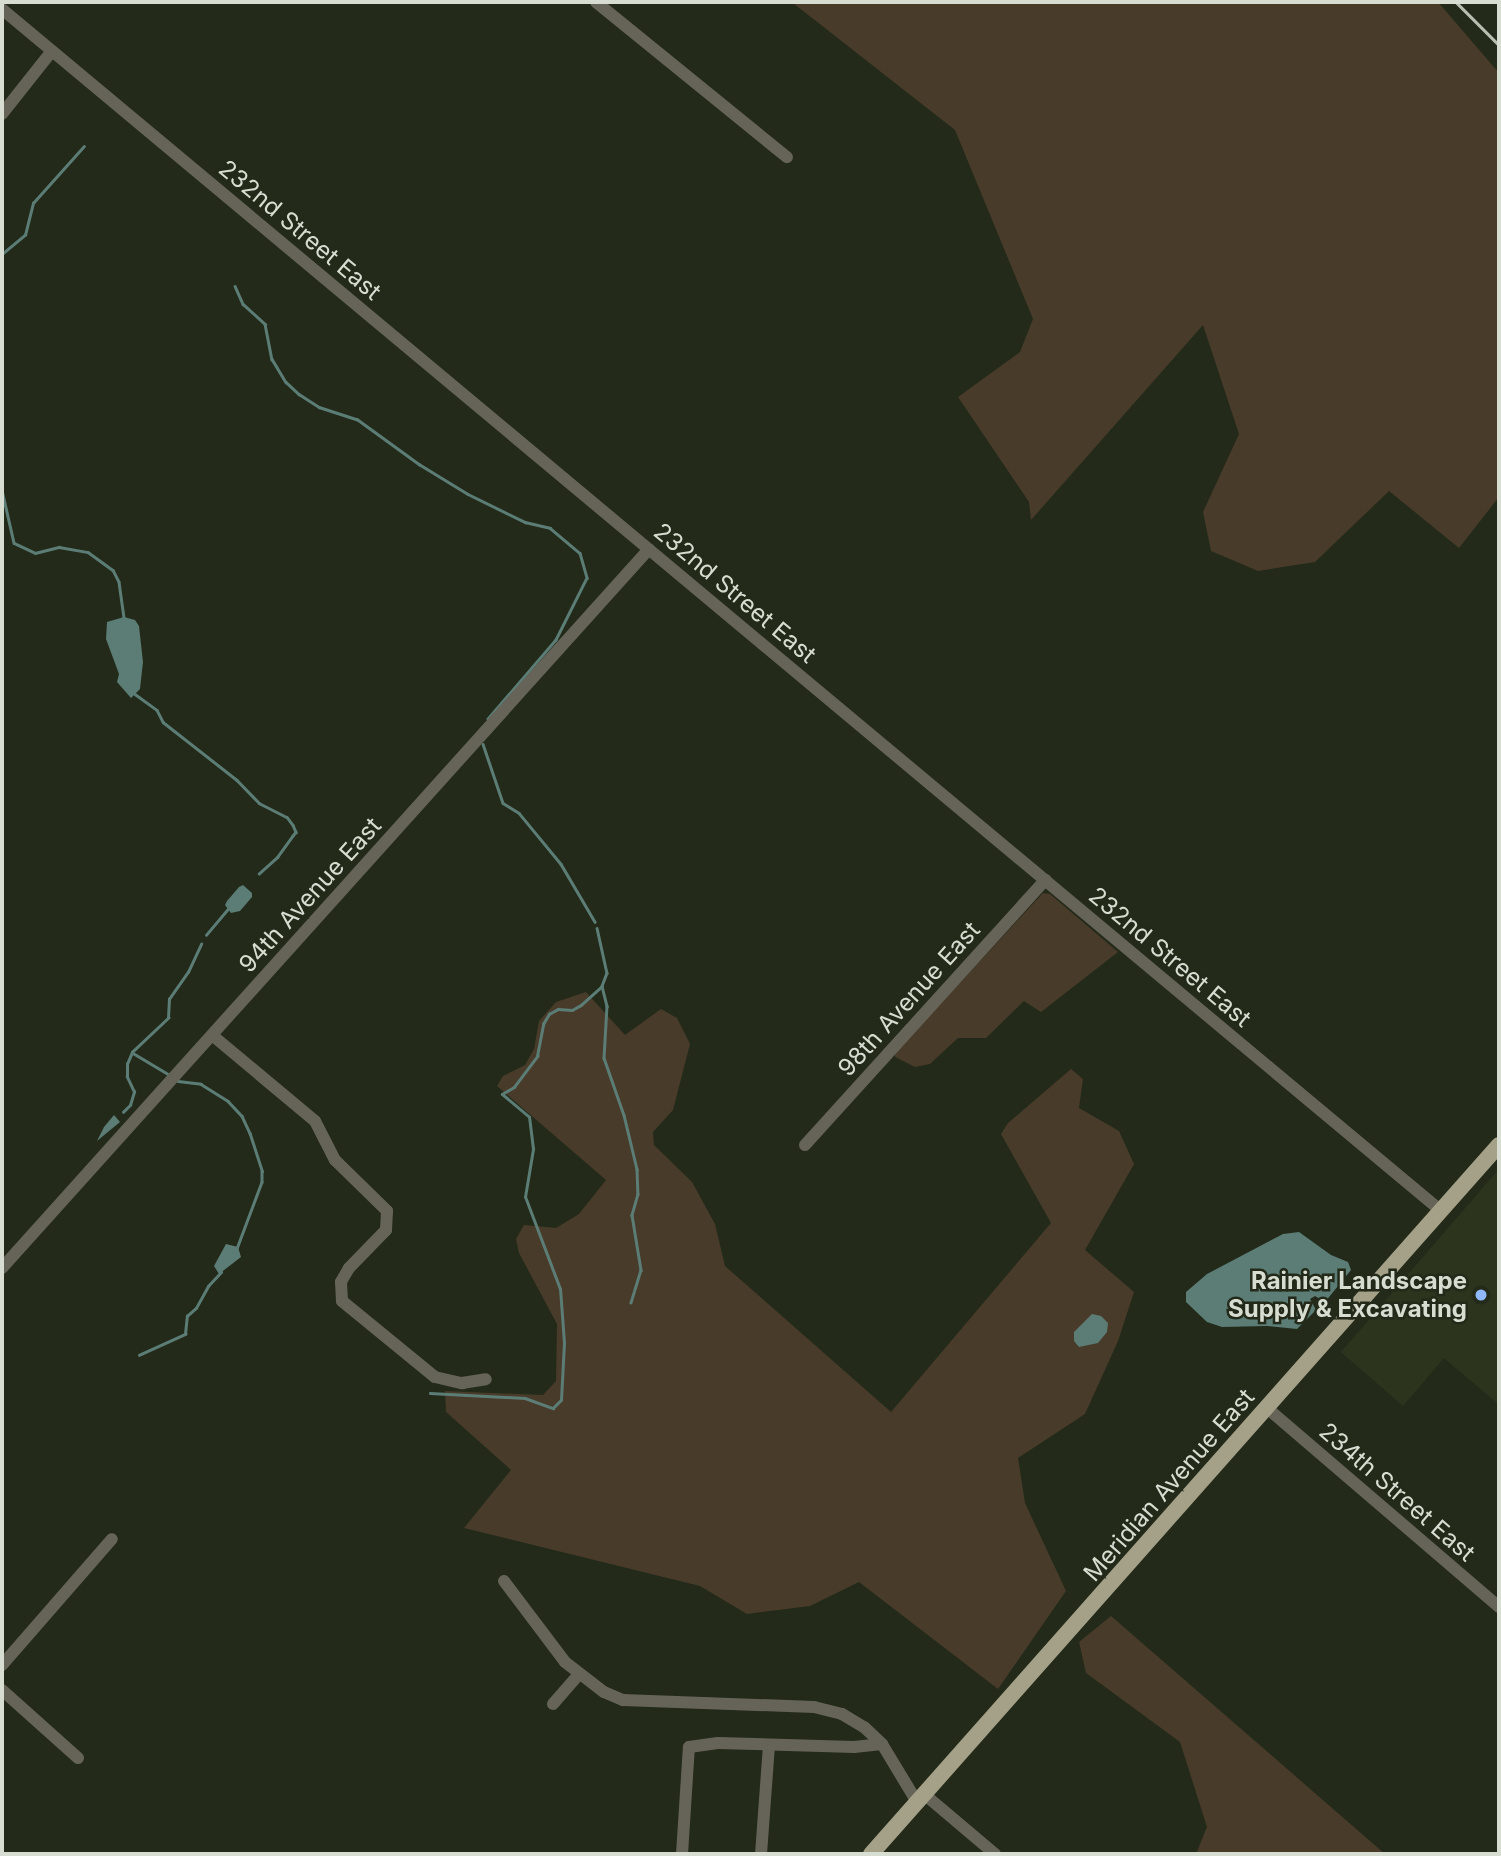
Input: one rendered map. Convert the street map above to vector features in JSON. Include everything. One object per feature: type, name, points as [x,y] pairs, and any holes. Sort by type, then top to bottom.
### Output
[{"type":"main road","name":"Meridian Avenue East","points":[[871,1854],[1499,1145]]},
{"type":"street","points":[[596,2],[787,158]]},
{"type":"street","name":"232nd Street East","points":[[2,9],[1441,1211]]},
{"type":"street","points":[[3,111],[52,51]]},
{"type":"street","name":"94th Avenue East","points":[[2,1268],[649,549]]},
{"type":"street","name":"98th Avenue East","points":[[805,1145],[1045,880]]},
{"type":"street","points":[[212,1035],[315,1121],[335,1160],[377,1199],[388,1214],[386,1230],[345,1275],[340,1294],[352,1311],[435,1377],[461,1383],[486,1379]]},
{"type":"street","name":"234th Street East","points":[[1267,1408],[1499,1607]]},
{"type":"street","points":[[2,1665],[112,1539]]},
{"type":"street","points":[[504,1581],[579,1675],[604,1692],[623,1700],[829,1710],[855,1721],[882,1744],[921,1798],[995,1854]]},
{"type":"street","points":[[553,1704],[579,1675]]},
{"type":"street","points":[[2,1690],[78,1758]]},
{"type":"street","points":[[682,1854],[689,1747],[718,1743],[855,1747],[882,1744]]},
{"type":"street","points":[[761,1854],[769,1745]]},
{"type":"shaded area","points":[[1438,2],[1499,73],[1499,497],[1459,548],[1389,491],[1315,562],[1258,571],[1211,551],[1203,512],[1239,434],[1203,325],[1031,520],[1029,502],[958,397],[1020,352],[1033,319],[955,130],[793,3]]},
{"type":"shaded area","points":[[1043,893],[1050,894],[1118,952],[1041,1012],[1024,1001],[986,1038],[958,1038],[930,1064],[915,1067],[895,1057],[895,1053]]},
{"type":"shaded area","points":[[586,992],[625,1035],[661,1009],[677,1018],[690,1044],[673,1110],[653,1132],[654,1145],[692,1182],[715,1224],[725,1266],[891,1412],[1051,1223],[1001,1134],[1008,1123],[1071,1069],[1083,1079],[1079,1108],[1119,1131],[1134,1164],[1085,1250],[1134,1292],[1118,1341],[1085,1414],[1018,1458],[1025,1503],[1066,1591],[998,1689],[859,1582],[810,1606],[747,1614],[700,1586],[464,1528],[511,1470],[446,1412],[445,1391],[543,1395],[556,1381],[557,1324],[519,1253],[516,1239],[524,1225],[556,1228],[579,1214],[606,1180],[497,1086],[503,1076],[525,1065],[534,1049],[539,1021],[556,1002]]},
{"type":"shaded area","points":[[1499,1169],[1499,1400],[1497,1403],[1444,1358],[1403,1406],[1341,1352]]},
{"type":"shaded area","points":[[1111,1616],[1385,1854],[1196,1854],[1207,1827],[1180,1742],[1086,1673],[1079,1642]]},
{"type":"water","points":[[124,617],[135,620],[139,626],[143,662],[140,689],[131,698],[117,682],[119,674],[106,639],[107,622]]},
{"type":"water","points":[[243,885],[252,893],[252,897],[240,911],[231,913],[225,905]]},
{"type":"water","points":[[114,1115],[120,1122],[97,1141],[104,1127]]},
{"type":"water","points":[[1299,1232],[1331,1255],[1348,1262],[1351,1270],[1325,1302],[1315,1296],[1310,1299],[1316,1310],[1297,1329],[1267,1326],[1222,1327],[1207,1322],[1186,1302],[1186,1292],[1207,1274],[1283,1234]]},
{"type":"water","points":[[226,1244],[238,1247],[241,1257],[219,1274],[214,1266]]},
{"type":"water","points":[[1092,1314],[1101,1316],[1108,1323],[1107,1332],[1098,1343],[1079,1347],[1074,1341],[1074,1332]]},
{"type":"waterway","points":[[2,254],[25,235],[33,203],[84,146]]},
{"type":"waterway","points":[[235,286],[243,304],[265,324],[272,359],[286,382],[299,394],[319,407],[357,419],[419,464],[468,494],[525,522],[550,528],[580,553],[587,578],[556,640],[488,719]]},
{"type":"waterway","points":[[2,490],[14,543],[35,553],[59,547],[88,552],[113,570],[119,582],[124,618]]},
{"type":"waterway","points":[[135,694],[157,710],[163,722],[237,780],[259,803],[287,817],[293,825],[296,832],[278,857],[259,874]]},
{"type":"waterway","points":[[483,744],[503,803],[519,813],[561,864],[595,922]]},
{"type":"waterway","points":[[206,935],[228,909]]},
{"type":"waterway","points":[[597,928],[607,973],[602,986],[607,1006],[604,1058],[624,1115],[637,1169],[638,1194],[632,1215],[641,1270],[631,1302]]},
{"type":"waterway","points":[[123,1112],[130,1105],[134,1092],[127,1077],[127,1064],[132,1052],[168,1018],[169,999],[188,972],[201,944]]},
{"type":"waterway","points":[[430,1393],[525,1398],[553,1408],[561,1400],[564,1343],[560,1289],[525,1197],[533,1149],[529,1117],[502,1094],[514,1087],[537,1056],[543,1024],[549,1014],[558,1009],[572,1010],[602,986]]},
{"type":"waterway","points":[[133,1053],[168,1074]]},
{"type":"waterway","points":[[178,1081],[201,1084],[228,1101],[242,1116],[250,1133],[262,1171],[262,1182],[237,1249]]},
{"type":"waterway","points":[[139,1355],[185,1334],[187,1316],[196,1308],[208,1286],[221,1272]]},
{"type":"railway","points":[[1456,2],[1499,45]]},
{"type":"place","name":"Rainier Landscape Supply & Excavating","points":[[1481,1295]]}]
